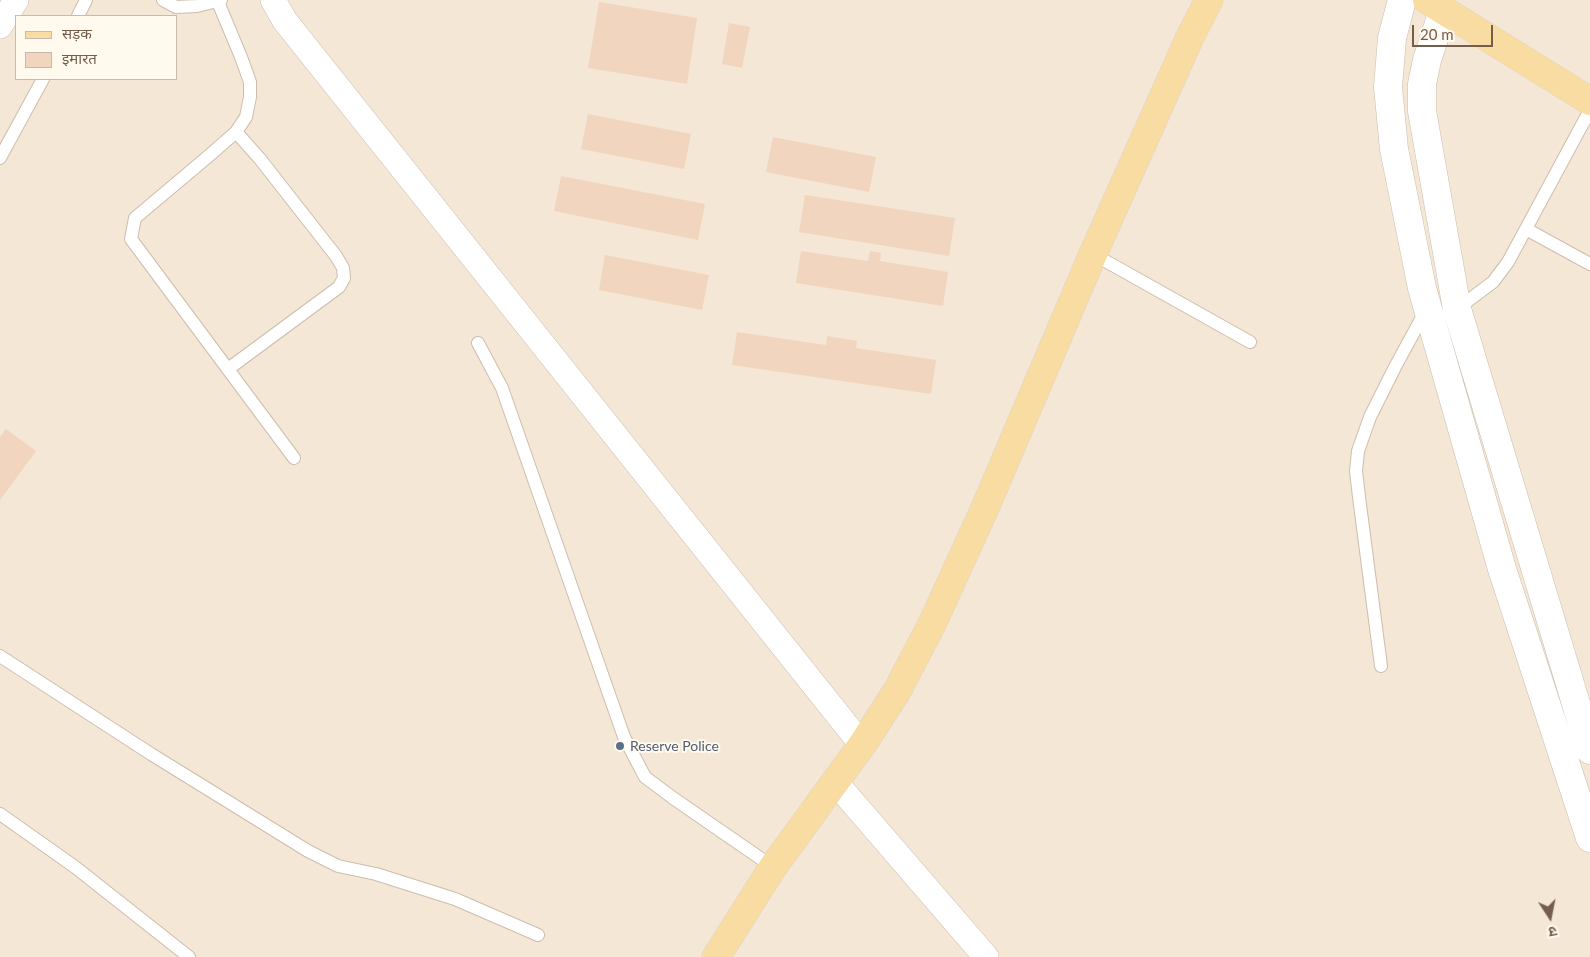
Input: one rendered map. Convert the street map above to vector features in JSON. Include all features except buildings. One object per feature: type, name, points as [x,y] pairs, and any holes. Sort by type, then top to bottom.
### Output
[{"type":"main road","points":[[716,957],[773,867],[862,745],[897,691],[932,624],[985,508],[1093,254],[1190,37],[1209,0]]},
{"type":"main road","points":[[1435,6],[1590,101]]},
{"type":"street","points":[[0,26],[16,0]]},
{"type":"street","points":[[273,0],[285,21],[862,745]]},
{"type":"street","points":[[1402,0],[1392,38],[1388,87],[1394,148],[1422,288],[1502,570],[1590,838]]},
{"type":"street","points":[[1435,6],[1422,84],[1422,111],[1457,310],[1590,750]]},
{"type":"street","points":[[836,783],[986,957]]},
{"type":"lane","points":[[78,15],[86,0]]},
{"type":"lane","points":[[164,0],[176,7],[197,6],[219,1],[242,57],[250,82],[250,97],[246,118],[236,132],[135,218],[131,239],[294,458]]},
{"type":"lane","points":[[0,158],[42,80]]},
{"type":"lane","points":[[1457,310],[1493,282],[1508,262],[1590,110]]},
{"type":"lane","points":[[228,369],[339,287],[344,278],[343,268],[336,256],[260,159],[236,132]]},
{"type":"lane","points":[[1526,229],[1590,264]]},
{"type":"lane","points":[[1093,254],[1250,342]]},
{"type":"lane","points":[[1381,666],[1358,497],[1356,471],[1358,451],[1374,409],[1427,308]]},
{"type":"lane","points":[[478,343],[502,388],[624,738],[645,777],[773,867]]},
{"type":"lane","points":[[0,656],[151,754],[308,851],[338,866],[376,874],[455,899],[538,935]]},
{"type":"lane","points":[[0,814],[75,868],[189,957]]},
{"type":"shaded area","points":[[0,0],[1590,0],[1590,957],[0,957]]},
{"type":"place","name":"Reserve Police","points":[[620,746]]}]
